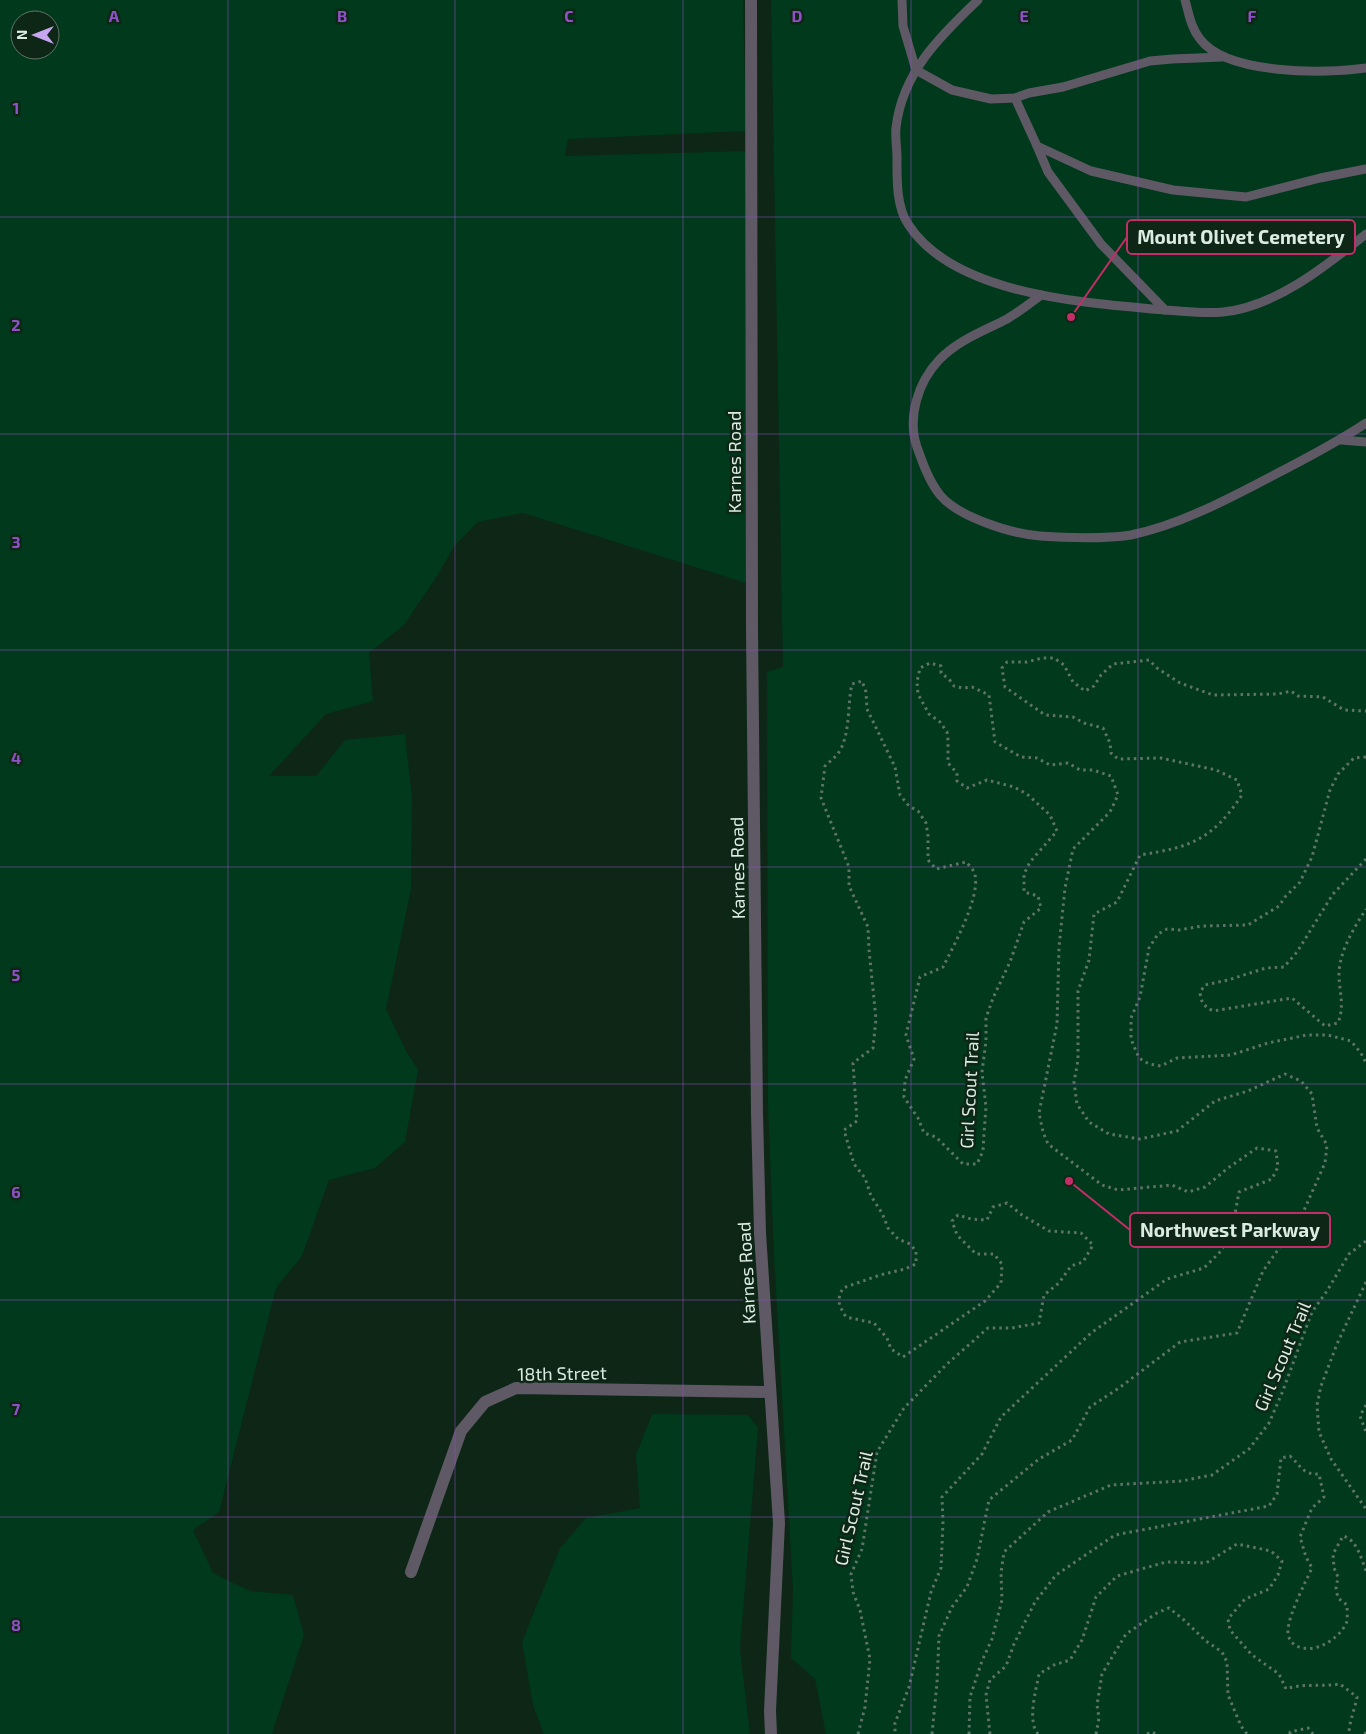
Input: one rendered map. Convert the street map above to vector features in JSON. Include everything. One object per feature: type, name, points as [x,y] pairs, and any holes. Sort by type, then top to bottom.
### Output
[{"type":"street","name":"Karnes Road","points":[[751,0],[752,640],[757,1114],[760,1233],[779,1523],[770,1711],[771,1734]]},
{"type":"street","name":"18th Street","points":[[411,1572],[460,1430],[486,1402],[516,1388],[770,1392]]},
{"type":"lane","points":[[902,0],[903,26],[916,70],[952,90],[990,99],[1015,98],[1029,93],[1063,87],[1150,61],[1222,56]]},
{"type":"lane","points":[[978,0],[934,44],[916,70],[904,94],[896,127],[900,203],[907,223],[918,238],[934,253],[965,271],[1031,294],[1122,306],[1210,313],[1252,307],[1277,295],[1318,271],[1366,234]]},
{"type":"lane","points":[[1186,0],[1194,30],[1201,41],[1222,56],[1240,62],[1276,68],[1344,71],[1366,68]]},
{"type":"lane","points":[[1015,98],[1048,172],[1101,244],[1165,310]]},
{"type":"lane","points":[[1037,146],[1091,171],[1173,190],[1246,197],[1320,178],[1366,169]]},
{"type":"lane","points":[[1041,295],[1008,318],[972,336],[938,360],[916,402],[913,421],[914,438],[922,460],[931,482],[941,496],[953,507],[1005,529],[1039,536],[1107,537],[1131,534],[1165,525],[1220,503],[1341,440],[1366,423]]},
{"type":"lane","points":[[1341,440],[1366,442]]},
{"type":"path","points":[[932,1734],[939,1636],[952,1607],[967,1587],[977,1559],[990,1500],[1039,1459],[1072,1440],[1090,1407],[1119,1388],[1180,1342],[1237,1333],[1263,1271],[1301,1217],[1325,1163],[1327,1145],[1317,1128],[1312,1094],[1300,1081],[1285,1074],[1248,1091],[1214,1101],[1177,1131],[1140,1139],[1109,1134],[1089,1122],[1076,1104],[1074,1082],[1078,1060],[1078,992],[1089,960],[1094,914],[1117,902],[1140,855],[1183,847],[1211,833],[1231,812],[1242,795],[1237,780],[1216,770],[1161,758],[1118,759],[1111,753],[1110,743],[1103,728],[1084,723],[1073,717],[1045,715],[1005,687],[1002,668],[1007,662],[1026,662],[1042,658],[1054,658],[1064,665],[1073,682],[1085,691],[1094,686],[1101,675],[1113,664],[1149,660],[1157,668],[1180,683],[1213,694],[1278,694],[1291,691],[1298,696],[1323,697],[1344,710],[1366,712]]},
{"type":"path","name":"Girl Scout Trail","points":[[858,1734],[865,1707],[870,1660],[860,1610],[853,1592],[851,1574],[862,1548],[878,1452],[904,1408],[947,1364],[988,1328],[1012,1328],[1039,1323],[1044,1295],[1059,1283],[1071,1266],[1083,1262],[1093,1244],[1081,1233],[1049,1231],[1022,1215],[1007,1203],[993,1207],[987,1220],[970,1219],[958,1215],[952,1221],[957,1235],[976,1254],[994,1254],[1002,1264],[1001,1283],[985,1301],[903,1358],[891,1349],[887,1338],[874,1323],[846,1317],[840,1306],[838,1296],[843,1288],[916,1264],[916,1251],[910,1244],[898,1239],[888,1228],[882,1213],[871,1196],[865,1178],[854,1164],[844,1130],[857,1121],[853,1063],[873,1048],[876,1019],[868,950],[868,927],[849,886],[849,866],[822,798],[825,766],[838,753],[846,732],[852,684],[862,681],[866,692],[867,708],[895,766],[900,795],[908,806],[918,811],[926,822],[928,860],[936,869],[966,862],[975,873],[975,894],[944,967],[920,977],[906,1035],[914,1059],[905,1080],[904,1097],[918,1118],[924,1133],[936,1137],[963,1164],[977,1164],[983,1151],[986,1108],[982,1072],[986,1041],[986,1018],[1010,962],[1024,922],[1041,908],[1038,896],[1024,892],[1024,874],[1030,862],[1057,831],[1050,815],[1027,794],[1014,787],[987,780],[967,788],[957,781],[957,773],[948,763],[947,732],[940,722],[929,714],[918,694],[920,668],[930,662],[941,666],[941,673],[954,686],[962,688],[972,687],[989,695],[995,742],[1021,757],[1036,758],[1050,765],[1068,763],[1080,770],[1093,770],[1112,776],[1118,794],[1110,812],[1073,849],[1065,888],[1059,947],[1057,1024],[1039,1113],[1048,1144],[1102,1185],[1118,1190],[1172,1185],[1188,1192],[1205,1187],[1257,1148],[1276,1151],[1278,1167],[1272,1179],[1239,1192],[1232,1230],[1221,1251],[1204,1268],[1167,1279],[1091,1333],[1001,1417],[982,1454],[942,1497],[941,1568],[931,1592],[909,1687],[895,1723],[895,1734]]},
{"type":"path","points":[[1366,757],[1354,758],[1338,774],[1330,790],[1312,857],[1300,882],[1279,906],[1248,925],[1202,926],[1179,930],[1168,929],[1158,934],[1148,948],[1140,996],[1132,1018],[1132,1039],[1138,1058],[1149,1064],[1161,1066],[1178,1058],[1231,1054],[1268,1042],[1306,1035],[1328,1036],[1351,1041],[1361,1053],[1366,1063]]},
{"type":"path","points":[[1366,859],[1333,894],[1297,952],[1284,967],[1266,968],[1205,985],[1200,992],[1201,1001],[1204,1006],[1213,1010],[1292,998],[1326,1026],[1338,1023],[1342,1013],[1339,971],[1350,934],[1366,909]]},
{"type":"path","name":"Girl Scout Trail","points":[[969,1734],[970,1697],[982,1661],[992,1639],[1002,1600],[1000,1574],[1004,1552],[1048,1512],[1111,1485],[1182,1481],[1212,1474],[1249,1449],[1269,1423],[1312,1312],[1349,1254],[1366,1241]]},
{"type":"path","points":[[1366,1282],[1336,1344],[1316,1405],[1319,1432],[1331,1459],[1366,1509]]},
{"type":"path","points":[[1366,1405],[1360,1416],[1366,1432]]},
{"type":"path","points":[[990,1734],[986,1695],[990,1680],[1006,1666],[1014,1644],[1035,1602],[1056,1575],[1115,1535],[1269,1506],[1277,1494],[1281,1458],[1290,1456],[1304,1472],[1319,1474],[1324,1497],[1312,1508],[1300,1537],[1306,1557],[1312,1568],[1288,1629],[1289,1638],[1295,1645],[1308,1649],[1323,1646],[1339,1635],[1347,1623],[1347,1605],[1338,1598],[1336,1590],[1338,1577],[1333,1560],[1333,1554],[1343,1536],[1349,1538],[1357,1548],[1366,1571]]},
{"type":"path","points":[[1038,1734],[1034,1730],[1033,1705],[1039,1674],[1054,1665],[1070,1660],[1082,1640],[1096,1597],[1117,1576],[1166,1562],[1206,1562],[1237,1544],[1271,1551],[1282,1561],[1278,1575],[1270,1589],[1244,1599],[1228,1619],[1230,1630],[1252,1655],[1279,1674],[1286,1690],[1295,1686],[1324,1687],[1340,1684],[1350,1690],[1357,1697],[1349,1734]]},
{"type":"path","points":[[1096,1734],[1099,1718],[1097,1705],[1102,1674],[1126,1634],[1157,1613],[1169,1608],[1206,1641],[1222,1652],[1227,1662],[1228,1695],[1241,1726],[1247,1734]]},
{"type":"path","points":[[1290,1734],[1290,1732],[1308,1728],[1313,1734]]},
{"type":"path","points":[[1146,1734],[1151,1732],[1156,1734]]},
{"type":"green space","points":[[0,0],[743,0],[746,131],[568,139],[565,156],[747,151],[746,583],[523,513],[478,522],[454,546],[439,573],[404,625],[369,653],[373,701],[326,714],[269,776],[316,776],[345,740],[405,734],[412,799],[411,889],[386,1009],[406,1051],[418,1070],[405,1142],[375,1168],[329,1180],[302,1256],[276,1288],[219,1512],[193,1530],[213,1573],[250,1591],[293,1595],[304,1635],[272,1734],[0,1734]]},
{"type":"green space","points":[[771,0],[1366,0],[1366,1734],[826,1734],[815,1679],[791,1658],[793,1590],[774,1255],[768,1106],[767,672],[783,667]]},
{"type":"green space","points":[[652,1414],[748,1415],[758,1428],[740,1649],[750,1734],[544,1734],[533,1705],[522,1642],[560,1548],[586,1518],[640,1508],[636,1455]]},
{"type":"place","name":"Mount Olivet Cemetery","points":[[1071,317]]},
{"type":"place","name":"Northwest Parkway","points":[[1069,1181]]}]
